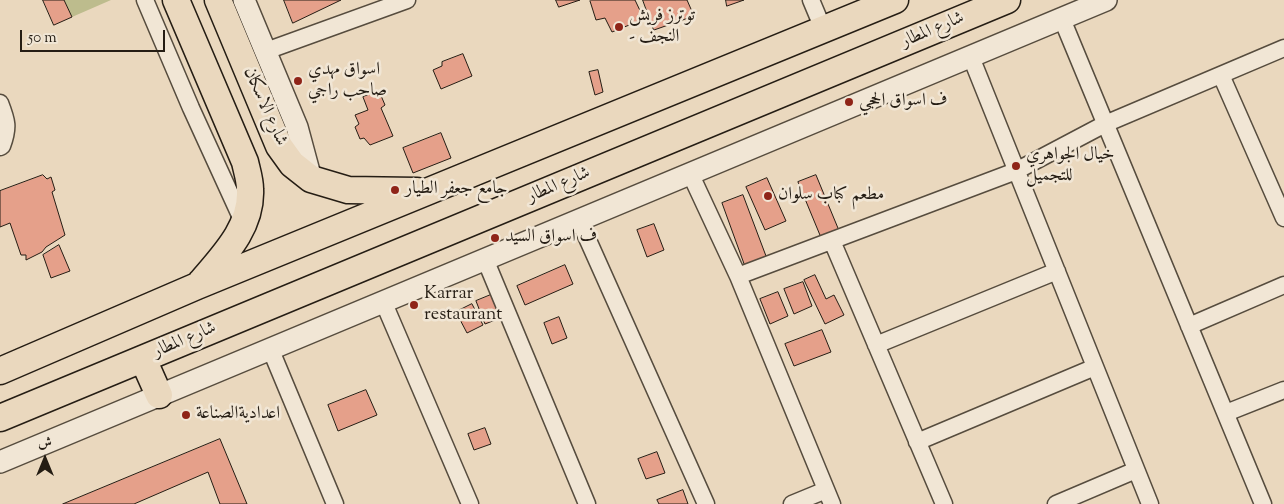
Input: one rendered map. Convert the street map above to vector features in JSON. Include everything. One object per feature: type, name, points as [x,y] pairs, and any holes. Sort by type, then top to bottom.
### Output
[{"type":"main road","points":[[180,9],[195,21],[212,13],[218,0]]},
{"type":"main road","name":"شارع الاسكان","points":[[218,0],[279,146],[292,164],[311,179],[348,190],[428,191]]},
{"type":"main road","points":[[0,371],[197,286],[824,31],[895,0]]},
{"type":"main road","name":"شارع المطار","points":[[0,418],[1008,0]]},
{"type":"main road","points":[[180,9],[245,162],[250,187],[250,206],[244,224],[229,249],[197,286]]},
{"type":"main road","points":[[204,64],[210,53],[217,48],[226,46],[238,48]]},
{"type":"main road","points":[[143,359],[159,396]]},
{"type":"street","points":[[145,0],[191,108],[244,224]]},
{"type":"street","points":[[244,0],[297,127],[311,179]]},
{"type":"street","points":[[266,51],[407,0]]},
{"type":"street","points":[[811,0],[824,31]]},
{"type":"street","points":[[0,462],[1106,0]]},
{"type":"street","points":[[1062,19],[1264,504]]},
{"type":"street","points":[[738,276],[1016,171],[1105,124],[1284,48]]},
{"type":"street","points":[[971,58],[1150,504]]},
{"type":"street","points":[[1221,74],[1284,218]]},
{"type":"street","points":[[0,103],[8,124],[2,146],[0,147]]},
{"type":"street","points":[[690,173],[738,276],[829,497],[792,504]]},
{"type":"street","points":[[579,220],[706,504]]},
{"type":"street","points":[[832,241],[944,504]]},
{"type":"street","points":[[485,259],[587,504]]},
{"type":"street","points":[[876,345],[1057,271]]},
{"type":"street","points":[[1189,326],[1284,285]]},
{"type":"street","points":[[383,301],[470,504]]},
{"type":"street","points":[[270,348],[335,504]]},
{"type":"street","points":[[917,442],[1095,367]]},
{"type":"street","points":[[1226,413],[1284,390]]},
{"type":"street","points":[[1056,504],[1136,470]]},
{"type":"shaded area","points":[[64,0],[111,0],[72,17]]},
{"type":"building","points":[[43,0],[64,0],[72,17],[54,25]]},
{"type":"building","points":[[284,0],[341,0],[293,23]]},
{"type":"building","points":[[556,0],[580,0],[559,7]]},
{"type":"building","points":[[591,0],[635,0],[644,19],[612,32],[605,18],[596,20]]},
{"type":"building","points":[[643,0],[687,0],[694,16],[654,30]]},
{"type":"building","points":[[726,0],[744,0],[727,6]]},
{"type":"building","points":[[463,54],[472,76],[441,89],[433,70],[442,66],[442,62]]},
{"type":"building","points":[[598,70],[603,92],[595,95],[589,72]]},
{"type":"building","points":[[379,91],[385,105],[381,108],[393,136],[370,145],[364,138],[360,139],[355,127],[359,124],[355,115],[368,110],[363,97]]},
{"type":"building","points":[[441,133],[451,158],[413,173],[403,148]]},
{"type":"building","points":[[43,175],[47,179],[51,177],[55,190],[52,192],[65,235],[46,247],[42,252],[26,260],[26,255],[21,255],[10,223],[0,227],[0,191]]},
{"type":"building","points":[[816,175],[840,233],[822,240],[798,182]]},
{"type":"building","points":[[767,178],[786,221],[765,230],[746,187]]},
{"type":"building","points":[[743,195],[769,264],[747,272],[722,203]]},
{"type":"building","points":[[654,224],[664,250],[647,257],[637,230]]},
{"type":"building","points":[[59,245],[70,271],[51,278],[43,255]]},
{"type":"building","points":[[565,265],[573,284],[525,305],[517,286]]},
{"type":"building","points":[[815,275],[826,299],[834,295],[844,315],[825,324],[804,280]]},
{"type":"building","points":[[803,282],[812,306],[794,314],[784,289]]},
{"type":"building","points":[[498,292],[508,315],[485,324],[476,301]]},
{"type":"building","points":[[778,292],[788,316],[770,324],[760,299]]},
{"type":"building","points":[[472,304],[483,325],[467,333],[456,312]]},
{"type":"building","points":[[559,317],[567,338],[552,344],[544,323]]},
{"type":"building","points":[[822,330],[831,352],[794,366],[785,344]]},
{"type":"building","points":[[366,390],[377,415],[338,431],[328,405]]},
{"type":"building","points":[[485,428],[491,444],[474,450],[468,434]]},
{"type":"building","points":[[220,439],[247,504],[220,504],[208,472],[134,504],[63,504]]},
{"type":"building","points":[[657,452],[665,473],[646,479],[638,459]]},
{"type":"building","points":[[683,490],[688,504],[659,504],[657,500]]},
{"type":"place","name":"توترز فريش - النجف","points":[[619,27]]},
{"type":"place","name":"اسواق مهدي صاحب راجي","points":[[298,81]]},
{"type":"place","name":"ف اسواق الحجي","points":[[849,102]]},
{"type":"place","name":"خيال الجواهري للتجميل","points":[[1016,166]]},
{"type":"place","name":"جامع جعفر الطيار","points":[[395,190]]},
{"type":"place","name":"مطعم كباب سلوان","points":[[768,196]]},
{"type":"place","name":"ف اسواق السيد","points":[[495,238]]},
{"type":"place","name":"Karrar restaurant","points":[[414,305]]},
{"type":"place","name":"اعداديةالصناعة","points":[[186,415]]}]
